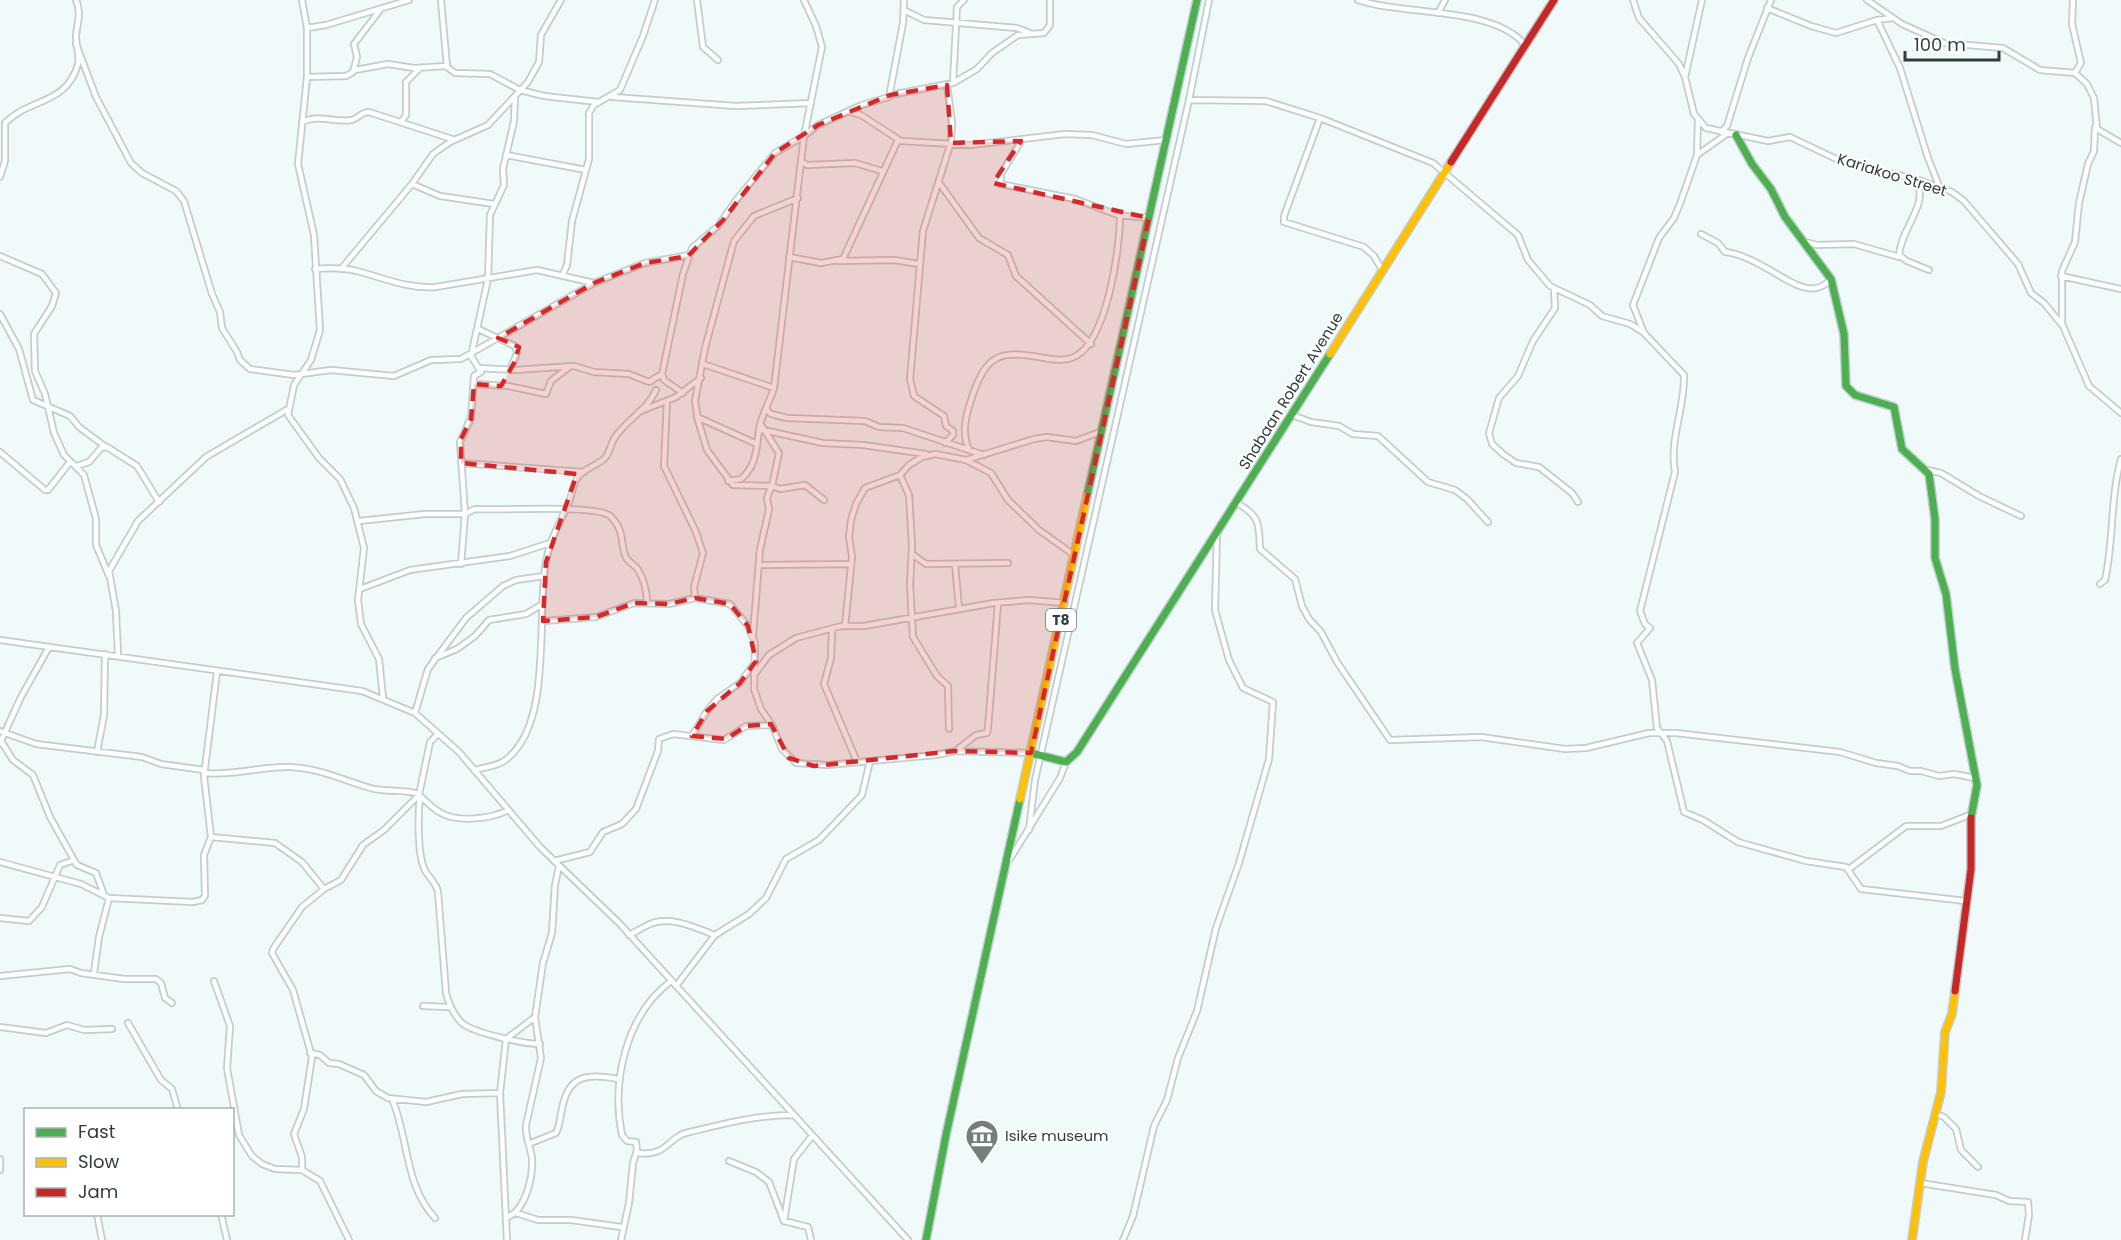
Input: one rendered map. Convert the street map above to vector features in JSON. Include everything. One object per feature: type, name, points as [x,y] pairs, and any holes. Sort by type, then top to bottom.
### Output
[{"type":"main road","name":"T8","points":[[926,1240],[946,1135],[1009,861],[1197,0]]},
{"type":"main road","name":"Shabaan Robert Avenue","points":[[1066,762],[1077,752],[1237,503],[1554,0]]},
{"type":"main road","points":[[1732,134],[1771,189],[1785,217],[1806,242],[1831,279],[1844,334],[1846,386],[1855,395],[1894,407],[1898,412],[1902,449],[1906,456],[1927,470],[1935,519],[1935,558],[1946,594],[1954,669],[1975,778],[1971,869],[1952,1014],[1945,1032],[1936,1114],[1920,1183],[1912,1240]]},
{"type":"main road","points":[[1031,753],[1066,762]]},
{"type":"street","points":[[0,177],[6,152],[5,123],[24,110],[54,98],[63,90],[78,64],[76,44],[79,8],[76,0]]},
{"type":"street","points":[[302,0],[307,28],[307,77],[297,164],[314,235],[320,330],[305,373],[294,385],[288,409],[290,420],[319,458],[340,479],[359,521],[365,554],[358,600],[362,627],[379,659],[383,698]]},
{"type":"street","points":[[307,28],[326,26],[409,0]]},
{"type":"street","points":[[441,0],[446,66]]},
{"type":"street","points":[[341,269],[412,184],[433,154],[455,140],[488,125],[515,96],[537,69],[541,35],[561,0]]},
{"type":"street","points":[[563,274],[567,266],[572,221],[590,146],[589,113],[598,102],[620,90],[644,36],[655,0]]},
{"type":"street","points":[[697,0],[703,47],[718,60]]},
{"type":"street","points":[[728,481],[746,476],[752,465],[758,444],[760,423],[774,388],[804,136],[822,47],[816,26],[804,0]]},
{"type":"street","points":[[890,95],[904,0]]},
{"type":"street","points":[[953,83],[955,22],[957,7],[964,0]]},
{"type":"street","points":[[683,393],[664,380],[662,374],[689,255],[696,244],[723,220],[769,159],[818,125],[890,95],[953,83],[977,69],[1018,34],[1044,33],[1048,29],[1050,0]]},
{"type":"street","points":[[1029,830],[1033,790],[1189,100],[1209,0]]},
{"type":"street","points":[[1358,0],[1395,9],[1464,15],[1509,32],[1526,45]]},
{"type":"street","points":[[1437,14],[1445,0]]},
{"type":"street","points":[[1633,0],[1639,18],[1679,64],[1685,77],[1692,109],[1698,120],[1697,155],[1676,216],[1661,234],[1634,301],[1634,312],[1644,333]]},
{"type":"street","points":[[1685,77],[1702,0]]},
{"type":"street","points":[[1721,132],[1728,124],[1744,69],[1771,0]]},
{"type":"street","points":[[1867,0],[1893,18],[1944,44],[2003,48],[2040,70],[2075,73],[2087,84],[2096,107],[2094,151],[2088,164],[2079,203],[2075,242],[2063,265],[2061,276],[2063,326]]},
{"type":"street","points":[[2073,0],[2072,24],[2081,62],[2075,73]]},
{"type":"street","points":[[1767,8],[1811,26],[1836,33],[1876,20],[1893,18]]},
{"type":"street","points":[[355,70],[357,57],[354,44],[380,9]]},
{"type":"street","points":[[904,9],[924,20],[1017,28],[1032,34]]},
{"type":"street","points":[[1876,20],[1900,68],[1928,158],[1940,188]]},
{"type":"street","points":[[76,44],[96,97],[131,163],[142,173],[176,190],[184,201],[212,294],[220,312],[222,328],[240,360],[250,369],[294,375],[331,370],[394,376],[431,360],[456,360],[471,356],[594,283],[645,262],[689,255]]},
{"type":"street","points":[[307,77],[346,76],[355,70],[388,64],[420,68],[446,66],[455,72],[490,74],[519,90],[544,96],[598,102]]},
{"type":"street","points":[[401,122],[406,115],[406,82],[420,68]]},
{"type":"street","points":[[945,442],[954,433],[946,426],[944,416],[927,406],[911,391],[910,379],[923,231],[940,184],[951,142],[952,122],[947,85]]},
{"type":"street","points":[[461,564],[465,514],[461,439],[471,418],[474,375],[481,372],[471,356],[488,279],[488,232],[494,204],[502,192],[506,155],[514,121],[515,96]]},
{"type":"street","points":[[610,97],[736,106],[811,103]]},
{"type":"street","points":[[1189,100],[1266,101],[1320,118],[1428,161],[1518,235],[1531,266],[1554,290],[1590,305],[1602,316],[1630,324],[1644,333],[1684,375],[1684,392],[1672,451],[1675,472],[1640,611],[1645,624],[1650,628],[1637,642],[1654,686],[1657,728],[1667,741],[1678,783],[1680,806],[1686,814],[1703,820],[1738,842],[1806,861],[1836,864],[1849,869],[1857,886],[1866,891],[1897,892],[1966,901]]},
{"type":"street","points":[[302,122],[323,117],[332,120],[355,119],[364,112],[455,140]]},
{"type":"street","points":[[850,112],[861,115],[898,140],[970,145],[1021,141],[1065,134],[1092,135],[1126,144],[1166,140]]},
{"type":"street","points":[[1320,118],[1284,216],[1284,222],[1364,247],[1374,256],[1382,271]]},
{"type":"street","name":"Kariakoo Street","points":[[1698,120],[1706,129],[1721,132],[1768,141],[1791,138],[1847,164],[1916,179],[1956,195],[1982,219],[1997,241],[2018,264],[2031,293],[2044,303],[2063,326],[2085,380],[2097,395],[2121,413]]},
{"type":"street","points":[[2095,126],[2103,135],[2121,143]]},
{"type":"street","points":[[1697,155],[1732,134]]},
{"type":"street","points":[[838,261],[846,254],[898,140]]},
{"type":"street","points":[[1021,141],[1001,174],[1000,184],[1084,202],[1120,216],[1149,218]]},
{"type":"street","points":[[506,155],[586,170]]},
{"type":"street","points":[[802,162],[807,165],[855,163],[882,171]]},
{"type":"street","points":[[1899,257],[1900,248],[1921,200],[1922,190],[1916,179]]},
{"type":"street","points":[[412,184],[440,196],[494,204]]},
{"type":"street","points":[[940,184],[979,238],[1008,255],[1016,276],[1091,344]]},
{"type":"street","points":[[798,198],[754,216],[734,241],[695,401],[697,417],[707,450],[728,481],[737,486],[771,486],[778,489],[805,485],[824,500]]},
{"type":"street","points":[[969,450],[964,437],[968,409],[979,377],[987,364],[997,357],[1006,356],[1055,360],[1072,358],[1091,344],[1110,288],[1120,235],[1120,216]]},
{"type":"street","points":[[1701,234],[1718,243],[1725,252],[1735,252],[1766,267],[1794,285],[1816,288],[1826,285],[1831,279]]},
{"type":"street","points":[[1806,242],[1817,245],[1854,244],[1899,257],[1929,270]]},
{"type":"street","points":[[0,256],[42,274],[52,284],[56,293],[52,306],[36,328],[33,342],[35,371],[54,433],[70,462],[77,466],[87,482],[96,519],[96,545],[109,576],[116,611],[118,655]]},
{"type":"street","points":[[789,257],[821,262],[894,260],[919,264]]},
{"type":"street","points":[[315,269],[341,269],[412,287],[436,287],[537,270],[563,274],[594,283]]},
{"type":"street","points":[[2061,276],[2121,289]]},
{"type":"street","points":[[1554,290],[1555,308],[1533,341],[1518,376],[1499,398],[1490,433],[1492,444],[1503,454],[1516,463],[1539,467],[1574,495],[1578,502]]},
{"type":"street","points":[[0,314],[19,349],[30,394],[36,403],[70,416],[79,427],[137,466],[159,502]]},
{"type":"street","points":[[478,329],[517,350],[510,370]]},
{"type":"street","points":[[703,364],[774,388]]},
{"type":"street","points":[[479,368],[510,370],[569,367],[625,374],[649,381],[662,374]]},
{"type":"street","points":[[474,384],[508,386],[546,394],[550,381],[569,367]]},
{"type":"street","points":[[641,411],[683,393],[701,378]]},
{"type":"street","points":[[474,770],[508,759],[526,736],[536,699],[543,621],[541,605],[550,543],[575,482],[584,472],[605,458],[615,438],[641,411],[656,390]]},
{"type":"street","points":[[667,401],[663,466],[696,532],[703,553],[694,587],[695,598]]},
{"type":"street","points":[[109,576],[129,534],[138,521],[206,457],[288,409]]},
{"type":"street","points":[[767,410],[771,414],[787,418],[865,422],[879,428],[903,428],[984,455]]},
{"type":"street","points":[[1292,415],[1311,422],[1339,426],[1353,434],[1378,436],[1428,482],[1455,490],[1467,499],[1488,522]]},
{"type":"street","points":[[697,417],[758,444]]},
{"type":"street","points":[[760,423],[778,447],[779,453],[767,494],[769,510],[762,537],[753,635],[756,662],[754,689],[761,709],[772,725],[782,749],[796,763],[814,766],[936,755],[955,751],[1031,753]]},
{"type":"street","points":[[763,430],[824,443],[966,460],[991,473],[1008,500],[1039,530],[1074,555]]},
{"type":"street","points":[[966,460],[1012,444],[1042,438],[1076,441],[1102,431]]},
{"type":"street","points":[[77,466],[93,459],[101,448],[106,447]]},
{"type":"street","points":[[0,452],[45,490],[48,490],[70,462]]},
{"type":"street","points":[[845,626],[851,520],[860,495],[867,487],[900,475],[916,460],[931,454]]},
{"type":"street","points":[[2100,584],[2105,580],[2112,539],[2114,499],[2121,459]]},
{"type":"street","points":[[461,463],[584,472]]},
{"type":"street","points":[[1927,470],[1941,473],[1979,496],[2021,516]]},
{"type":"street","points":[[900,475],[909,495],[912,637],[937,676],[948,686],[949,729]]},
{"type":"street","points":[[2114,499],[2121,504]]},
{"type":"street","points":[[1237,503],[1253,513],[1261,533],[1260,549],[1295,579],[1302,606],[1309,619],[1321,632],[1337,662],[1390,740],[1481,737],[1565,749],[1586,748],[1642,734],[1660,733],[1840,752],[1876,763],[1898,766],[1910,771],[1922,771],[1939,777],[1954,774],[1975,778]]},
{"type":"street","points":[[359,521],[425,514],[465,514],[476,509],[591,510],[610,516],[623,537],[626,556],[636,568],[646,587],[647,603]]},
{"type":"street","points":[[1123,1240],[1133,1216],[1154,1126],[1167,1100],[1178,1058],[1197,1011],[1216,928],[1239,863],[1270,751],[1273,702],[1243,688],[1229,660],[1216,617],[1217,533]]},
{"type":"street","points":[[360,589],[410,570],[445,563],[461,564],[510,556],[550,543]]},
{"type":"street","points":[[912,554],[922,564],[1008,564]]},
{"type":"street","points":[[760,565],[850,564]]},
{"type":"street","points":[[955,564],[959,608]]},
{"type":"street","points":[[415,713],[425,675],[435,658],[466,618],[497,590],[516,580],[544,576]]},
{"type":"street","points":[[543,621],[596,617],[627,604],[669,604],[695,598],[730,604],[753,635]]},
{"type":"street","points":[[754,675],[769,655],[795,638],[845,626],[864,626],[998,603],[1029,600],[1065,603]]},
{"type":"street","points":[[955,751],[976,735],[987,733],[998,603]]},
{"type":"street","points":[[435,658],[457,649],[475,636],[489,620],[526,614],[541,605]]},
{"type":"street","points":[[832,630],[831,658],[824,684],[857,762]]},
{"type":"street","points":[[0,640],[336,687],[383,698],[415,713],[474,770],[554,861],[629,935],[908,1240]]},
{"type":"street","points":[[49,647],[25,688],[3,732],[1,742],[13,760],[26,768],[39,784],[50,817],[77,865],[96,873],[107,897],[94,973]]},
{"type":"street","points":[[97,752],[104,715],[105,654]]},
{"type":"street","points":[[692,736],[717,699],[740,683],[756,662]]},
{"type":"street","points":[[0,862],[81,884],[107,897],[184,903],[204,899],[204,855],[211,837],[204,771],[217,672]]},
{"type":"street","points":[[554,861],[590,852],[603,832],[622,824],[632,814],[658,751],[658,740],[673,734],[724,740],[746,726],[772,725]]},
{"type":"street","points":[[3,732],[27,742],[142,757],[161,764],[204,771],[238,774],[267,768],[305,768],[324,771],[353,784],[420,795],[443,814],[458,818],[496,815],[508,810]]},
{"type":"street","points":[[438,734],[430,742],[420,795],[418,835],[425,871],[433,879],[438,892],[446,993],[450,1007],[467,1026],[520,1043],[540,1044]]},
{"type":"street","points":[[676,986],[715,935],[758,907],[766,898],[786,860],[819,840],[862,795],[870,761]]},
{"type":"street","points":[[1009,861],[1060,777],[1066,762]]},
{"type":"street","points":[[302,1170],[302,1157],[294,1134],[304,1108],[312,1062],[293,990],[272,953],[302,907],[324,889],[340,880],[363,845],[379,834],[420,795]]},
{"type":"street","points":[[1849,869],[1906,826],[1941,826],[1972,814]]},
{"type":"street","points":[[211,837],[275,843],[302,862],[324,889]]},
{"type":"street","points":[[0,918],[29,921],[42,907],[61,864],[74,860]]},
{"type":"street","points":[[508,1217],[516,1214],[521,1206],[531,1172],[531,1156],[525,1135],[541,1058],[535,1017],[543,963],[552,933],[555,885],[560,866]]},
{"type":"street","points":[[629,935],[650,924],[664,922],[685,923],[715,935]]},
{"type":"street","points":[[0,976],[70,969],[81,973],[124,979],[158,980],[165,998],[172,1003]]},
{"type":"street","points":[[214,981],[218,999],[230,1026],[227,1068],[239,1135],[252,1156],[262,1164],[274,1169],[302,1170],[322,1183],[349,1240]]},
{"type":"street","points":[[621,1240],[621,1227],[638,1143],[627,1140],[622,1135],[618,1079],[625,1048],[648,1004],[655,994],[671,981]]},
{"type":"street","points":[[423,1006],[450,1007]]},
{"type":"street","points":[[507,1240],[508,1217],[500,1093],[506,1039],[535,1017]]},
{"type":"street","points":[[128,1023],[143,1052],[155,1066],[158,1076],[172,1089],[177,1108]]},
{"type":"street","points":[[0,1027],[46,1033],[67,1025],[84,1030],[112,1029]]},
{"type":"street","points":[[310,1053],[320,1055],[327,1063],[339,1064],[364,1075],[380,1094],[392,1099],[426,1101],[462,1094],[500,1093]]},
{"type":"street","points":[[531,1143],[556,1132],[565,1094],[573,1083],[591,1076],[618,1079]]},
{"type":"street","points":[[392,1099],[411,1175],[422,1200],[435,1218]]},
{"type":"street","points":[[637,1153],[656,1152],[669,1146],[685,1133],[715,1125],[760,1115],[794,1114]]},
{"type":"street","points":[[1936,1114],[1944,1117],[1956,1129],[1961,1150],[1978,1167]]},
{"type":"street","points":[[234,1133],[239,1135]]},
{"type":"street","points":[[784,1221],[788,1181],[794,1159],[812,1136]]},
{"type":"street","points":[[0,1158],[0,1170]]},
{"type":"street","points":[[729,1161],[756,1172],[769,1182],[784,1221]]},
{"type":"street","points":[[1920,1183],[1968,1193],[1996,1195],[2009,1201],[2028,1202],[2029,1215],[2025,1240]]},
{"type":"street","points":[[516,1214],[531,1219],[571,1220],[621,1227]]},
{"type":"street","points":[[97,1216],[102,1240]]},
{"type":"street","points":[[221,1216],[227,1240]]},
{"type":"street","points":[[784,1221],[807,1227],[811,1240]]},
{"type":"highlighted area","points":[[947,85],[951,143],[1021,141],[993,183],[1149,218],[1031,753],[955,751],[814,766],[789,758],[771,724],[746,726],[726,739],[692,736],[707,711],[740,683],[756,661],[748,626],[730,604],[695,598],[669,604],[634,603],[596,617],[543,621],[546,562],[577,474],[461,463],[461,439],[471,419],[474,384],[501,386],[514,363],[519,347],[498,338],[594,283],[645,263],[688,256],[723,220],[775,153],[818,125],[890,95]]},
{"type":"traffic: fast","points":[[1087,496],[1197,0]]},
{"type":"traffic: fast","points":[[1736,135],[1752,164],[1771,189],[1785,217],[1831,279],[1844,334],[1846,386],[1855,395],[1894,407],[1902,449],[1929,474],[1935,519],[1935,558],[1946,594],[1955,669],[1977,785],[1971,818]]},
{"type":"traffic: fast","points":[[1031,753],[1066,762],[1077,752],[1330,354]]},
{"type":"traffic: fast","points":[[926,1240],[946,1135],[1020,799]]},
{"type":"traffic: slow","points":[[1330,354],[1451,162]]},
{"type":"traffic: slow","points":[[1020,799],[1087,496]]},
{"type":"traffic: slow","points":[[1912,1240],[1923,1162],[1941,1092],[1945,1032],[1952,1014],[1955,991]]},
{"type":"traffic: jam","points":[[1451,162],[1554,0]]},
{"type":"traffic: jam","points":[[1955,991],[1971,869],[1971,818]]},
{"type":"place","name":"Isike museum","points":[[982,1165]]}]
